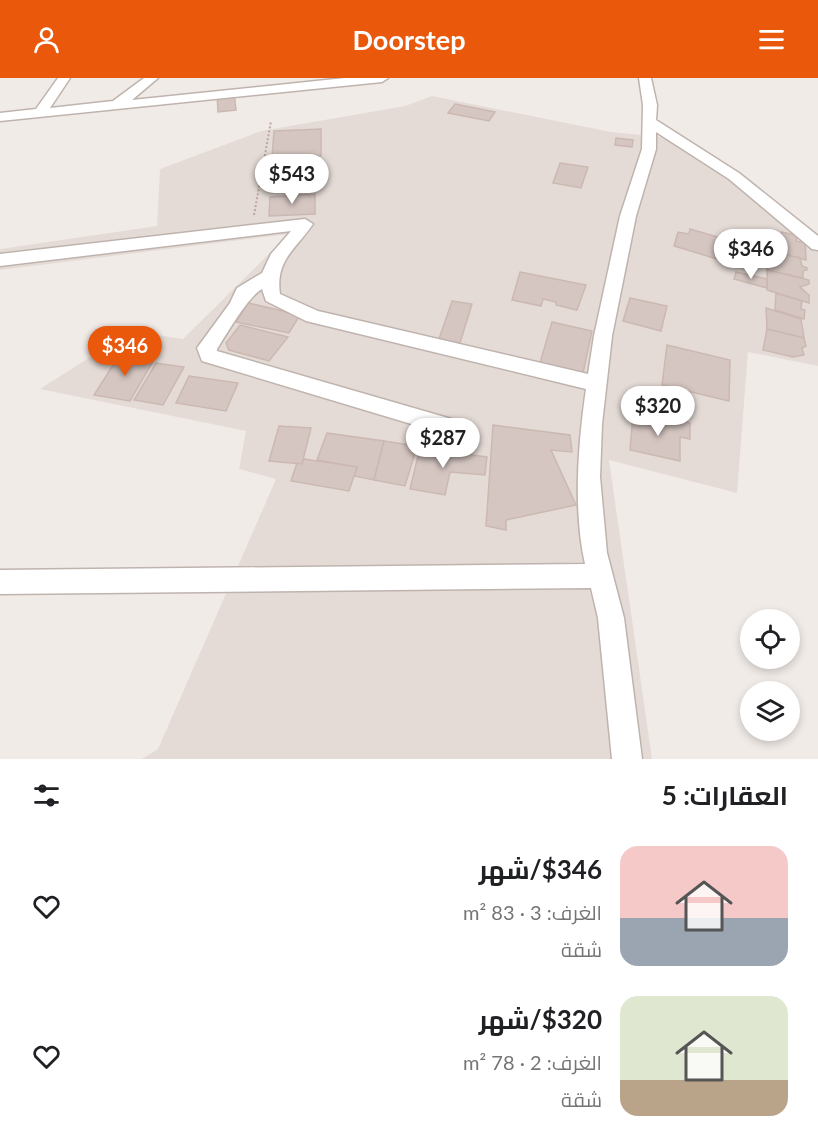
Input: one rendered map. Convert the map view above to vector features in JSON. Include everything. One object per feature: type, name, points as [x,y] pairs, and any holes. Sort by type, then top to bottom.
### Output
[{"type":"street","points":[[41,112],[64,78]]},
{"type":"street","points":[[118,105],[152,78]]},
{"type":"street","points":[[0,117],[382,78]]},
{"type":"street","points":[[627,759],[611,618],[595,553],[590,477],[591,424],[603,336],[628,216],[649,149],[651,122],[645,78]]},
{"type":"street","points":[[651,122],[734,176],[818,245]]},
{"type":"street","points":[[0,260],[306,224],[277,258],[269,277],[272,297],[313,316],[596,384]]},
{"type":"street","points":[[269,277],[243,292],[238,305],[207,348],[209,356],[448,426]]},
{"type":"street","points":[[0,582],[601,576]]},
{"type":"path","points":[[252,230],[271,121]]},
{"type":"shaded area","points":[[432,96],[611,132],[690,140],[818,238],[818,366],[748,352],[737,493],[609,460],[652,759],[142,759],[158,749],[276,479],[239,469],[246,431],[40,389],[131,331],[183,339],[289,234],[0,270],[0,249],[157,226],[160,169],[261,131],[405,106]]},
{"type":"building","points":[[234,92],[236,110],[218,112],[217,94]]},
{"type":"building","points":[[455,104],[495,112],[489,121],[448,113]]},
{"type":"building","points":[[321,129],[321,156],[272,158],[274,131]]},
{"type":"building","points":[[616,138],[633,140],[632,147],[615,145]]},
{"type":"building","points":[[560,163],[588,167],[581,188],[553,183]]},
{"type":"building","points":[[315,194],[315,214],[269,216],[270,197]]},
{"type":"building","points":[[690,229],[721,238],[722,244],[717,259],[674,246],[678,232],[689,234]]},
{"type":"building","points":[[781,232],[797,235],[796,241],[805,243],[806,260],[769,251],[769,236],[780,238]]},
{"type":"building","points":[[769,251],[800,258],[802,266],[807,268],[803,271],[803,278],[767,270]]},
{"type":"building","points":[[767,270],[809,280],[809,284],[800,287],[809,295],[809,303],[767,290]]},
{"type":"building","points":[[520,272],[586,285],[577,310],[543,299],[541,306],[512,300]]},
{"type":"building","points":[[736,272],[767,279],[767,288],[734,279]]},
{"type":"building","points":[[776,293],[802,301],[801,309],[805,310],[804,319],[775,310]]},
{"type":"building","points":[[630,298],[667,306],[661,331],[623,321]]},
{"type":"building","points":[[452,301],[472,304],[460,343],[439,339]]},
{"type":"building","points":[[248,303],[300,315],[289,333],[236,322]]},
{"type":"building","points":[[766,308],[801,319],[804,338],[767,329]]},
{"type":"building","points":[[552,322],[592,331],[583,373],[540,363]]},
{"type":"building","points":[[240,325],[288,337],[269,361],[229,350],[226,343]]},
{"type":"building","points":[[767,329],[804,338],[806,346],[802,348],[804,355],[793,357],[763,350]]},
{"type":"building","points":[[667,345],[730,360],[729,401],[662,385]]},
{"type":"building","points":[[127,353],[155,358],[130,401],[94,395],[115,362],[121,363]]},
{"type":"building","points":[[156,363],[184,367],[163,405],[134,400]]},
{"type":"building","points":[[189,376],[238,383],[226,411],[176,403]]},
{"type":"building","points":[[633,415],[676,424],[676,420],[690,423],[690,439],[680,437],[680,461],[630,450]]},
{"type":"building","points":[[493,425],[570,435],[572,452],[551,450],[576,505],[506,520],[506,530],[486,526]]},
{"type":"building","points":[[279,426],[311,428],[302,464],[269,461]]},
{"type":"building","points":[[327,433],[384,441],[374,480],[354,476],[357,467],[317,460]]},
{"type":"building","points":[[384,441],[417,446],[405,486],[374,480]]},
{"type":"building","points":[[420,448],[487,457],[485,475],[450,472],[445,495],[410,489]]},
{"type":"building","points":[[304,459],[357,467],[349,491],[291,481],[297,463],[302,464]]}]
